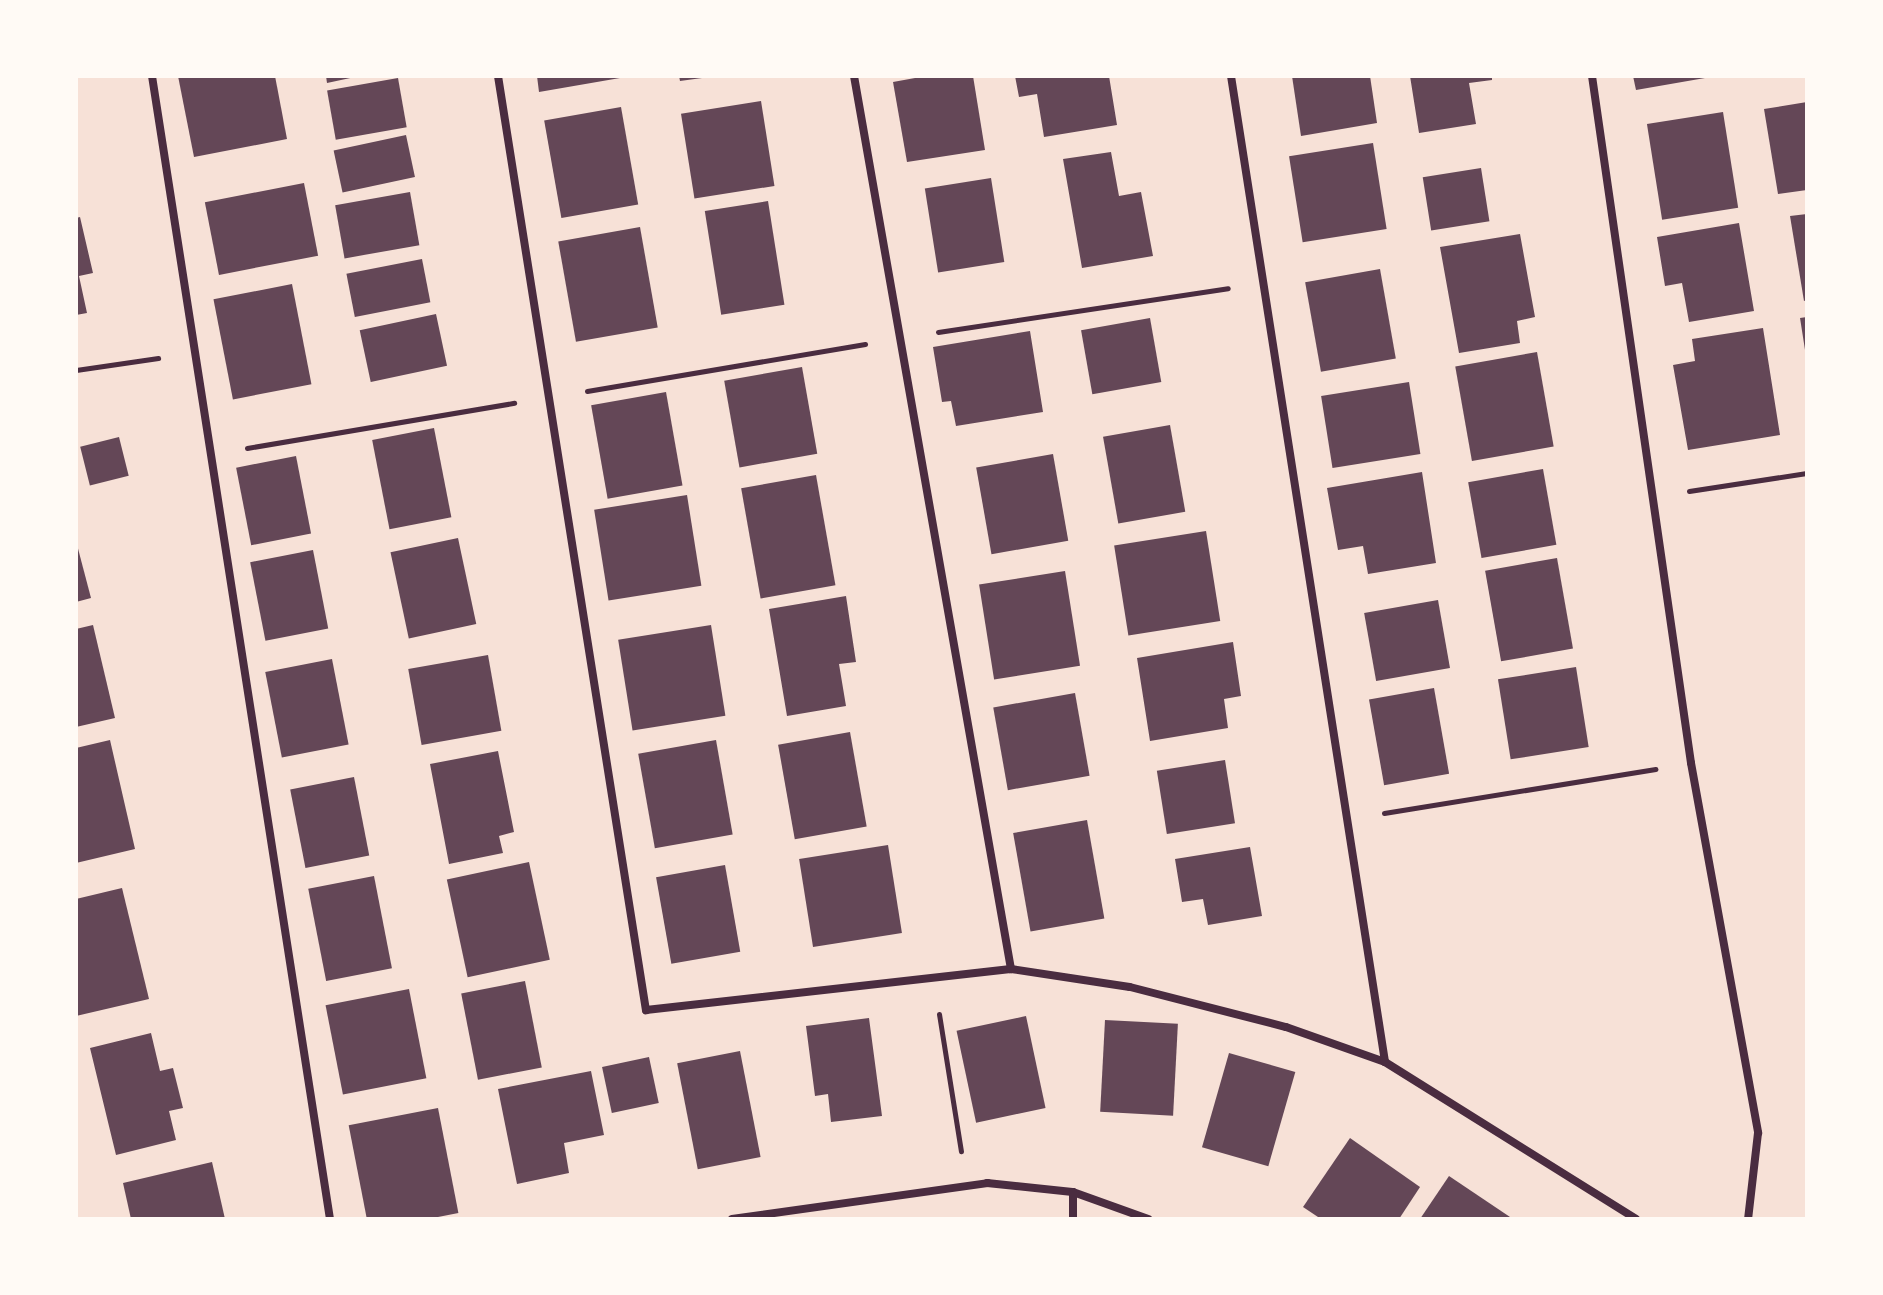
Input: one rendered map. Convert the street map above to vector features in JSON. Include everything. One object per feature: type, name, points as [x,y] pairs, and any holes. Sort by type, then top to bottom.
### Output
[{"type":"street","points":[[152,76],[330,1219]]},
{"type":"street","points":[[498,76],[646,1010],[1011,969],[1159,994],[1286,1027],[1385,1062],[1636,1219]]},
{"type":"street","points":[[854,76],[1011,969]]},
{"type":"street","points":[[1231,76],[1350,819],[1385,1062]]},
{"type":"street","points":[[1592,76],[1655,496],[1691,763],[1758,1133],[1748,1219]]},
{"type":"street","points":[[732,1219],[987,1183],[1073,1192],[1148,1219]]},
{"type":"street","points":[[1073,1192],[1073,1219]]},
{"type":"path","points":[[211,454],[900,338],[1265,282]]},
{"type":"path","points":[[76,370],[194,353]]},
{"type":"path","points":[[1655,496],[1807,473]]},
{"type":"path","points":[[1350,819],[1691,763]]},
{"type":"path","points":[[933,978],[967,1186]]},
{"type":"building","points":[[178,76],[275,76],[287,139],[194,157]]},
{"type":"building","points":[[326,76],[355,76],[355,77],[327,83]]},
{"type":"building","points":[[537,76],[620,76],[620,78],[539,92]]},
{"type":"building","points":[[679,76],[701,76],[702,78],[680,81]]},
{"type":"building","points":[[926,76],[973,76],[985,150],[907,162],[893,82]]},
{"type":"building","points":[[1015,76],[1109,76],[1117,125],[1044,137],[1037,94],[1019,97]]},
{"type":"building","points":[[1292,76],[1370,76],[1377,123],[1301,136]]},
{"type":"building","points":[[1410,76],[1492,76],[1492,80],[1469,83],[1476,124],[1419,133]]},
{"type":"building","points":[[1633,76],[1705,76],[1705,78],[1636,90]]},
{"type":"building","points":[[398,78],[407,127],[336,140],[327,91]]},
{"type":"building","points":[[761,101],[774,186],[694,199],[681,114]]},
{"type":"building","points":[[1807,102],[1807,190],[1778,194],[1764,109]]},
{"type":"building","points":[[621,107],[638,204],[561,218],[544,121]]},
{"type":"building","points":[[1723,112],[1738,208],[1662,220],[1647,124]]},
{"type":"building","points":[[406,135],[415,177],[343,192],[334,150]]},
{"type":"building","points":[[1373,143],[1387,229],[1303,242],[1289,156]]},
{"type":"building","points":[[1111,152],[1119,196],[1141,192],[1153,256],[1082,268],[1063,159]]},
{"type":"building","points":[[1481,168],[1489,221],[1431,231],[1423,177]]},
{"type":"building","points":[[991,178],[1004,262],[938,272],[925,188]]},
{"type":"building","points":[[304,183],[318,256],[219,275],[205,202]]},
{"type":"building","points":[[410,192],[419,245],[345,258],[335,205]]},
{"type":"building","points":[[768,201],[784,305],[721,315],[705,211]]},
{"type":"building","points":[[1807,214],[1807,300],[1804,301],[1790,216]]},
{"type":"building","points":[[80,217],[93,273],[79,276],[87,313],[76,315],[76,218]]},
{"type":"building","points":[[1739,223],[1754,311],[1689,322],[1682,283],[1665,286],[1657,237]]},
{"type":"building","points":[[640,227],[658,327],[576,342],[558,241]]},
{"type":"building","points":[[1520,234],[1535,317],[1517,321],[1520,343],[1459,353],[1440,247]]},
{"type":"building","points":[[422,259],[430,302],[355,317],[346,274]]},
{"type":"building","points":[[1380,269],[1396,359],[1321,372],[1305,282]]},
{"type":"building","points":[[292,284],[311,384],[233,399],[213,299]]},
{"type":"building","points":[[436,314],[447,366],[371,382],[360,330]]},
{"type":"building","points":[[1807,317],[1807,350],[1805,350],[1800,318]]},
{"type":"building","points":[[1150,318],[1161,382],[1092,394],[1081,330]]},
{"type":"building","points":[[1763,328],[1780,435],[1688,450],[1673,365],[1695,361],[1692,339]]},
{"type":"building","points":[[1030,331],[1043,412],[956,426],[951,401],[942,402],[933,347]]},
{"type":"building","points":[[1537,352],[1554,447],[1472,461],[1455,366]]},
{"type":"building","points":[[802,367],[817,454],[739,467],[724,381]]},
{"type":"building","points":[[1409,382],[1420,454],[1333,468],[1321,396]]},
{"type":"building","points":[[666,392],[682,486],[608,499],[591,405]]},
{"type":"building","points":[[1170,425],[1185,512],[1118,523],[1103,437]]},
{"type":"building","points":[[434,428],[451,517],[390,529],[372,440]]},
{"type":"building","points":[[119,437],[129,476],[90,485],[80,447]]},
{"type":"building","points":[[1053,454],[1068,541],[991,554],[976,468]]},
{"type":"building","points":[[296,456],[311,534],[251,545],[236,468]]},
{"type":"building","points":[[1543,469],[1556,545],[1482,558],[1468,482]]},
{"type":"building","points":[[1422,472],[1436,563],[1368,574],[1363,546],[1338,550],[1327,488]]},
{"type":"building","points":[[816,475],[835,585],[761,598],[741,488]]},
{"type":"building","points":[[687,495],[701,586],[609,601],[594,510]]},
{"type":"building","points":[[1206,531],[1220,621],[1128,635],[1114,546]]},
{"type":"building","points":[[458,538],[476,624],[409,638],[391,552]]},
{"type":"building","points":[[76,541],[91,598],[76,602]]},
{"type":"building","points":[[313,550],[328,629],[265,641],[250,562]]},
{"type":"building","points":[[1557,558],[1573,649],[1501,661],[1485,571]]},
{"type":"building","points":[[1065,571],[1080,666],[994,679],[979,585]]},
{"type":"building","points":[[846,596],[856,662],[839,664],[846,706],[787,716],[769,609]]},
{"type":"building","points":[[1438,600],[1450,668],[1376,681],[1364,613]]},
{"type":"building","points":[[93,625],[115,718],[76,727],[76,629]]},
{"type":"building","points":[[711,625],[725,716],[633,731],[618,640]]},
{"type":"building","points":[[1233,642],[1241,696],[1224,699],[1228,728],[1150,741],[1137,658]]},
{"type":"building","points":[[488,655],[501,731],[422,745],[408,669]]},
{"type":"building","points":[[332,659],[349,744],[282,757],[265,672]]},
{"type":"building","points":[[1576,667],[1589,747],[1511,759],[1498,679]]},
{"type":"building","points":[[1434,688],[1449,774],[1384,785],[1369,699]]},
{"type":"building","points":[[1075,693],[1090,776],[1008,790],[993,707]]},
{"type":"building","points":[[850,732],[867,827],[795,839],[778,745]]},
{"type":"building","points":[[110,740],[135,849],[76,863],[76,748]]},
{"type":"building","points":[[716,740],[733,835],[655,848],[638,754]]},
{"type":"building","points":[[498,751],[514,832],[499,836],[503,853],[449,864],[430,764]]},
{"type":"building","points":[[1225,760],[1235,823],[1167,834],[1157,771]]},
{"type":"building","points":[[354,777],[369,856],[305,868],[290,789]]},
{"type":"building","points":[[1087,820],[1104,918],[1031,932],[1013,833]]},
{"type":"building","points":[[888,845],[902,933],[813,947],[799,859]]},
{"type":"building","points":[[1250,847],[1262,916],[1208,925],[1203,899],[1182,902],[1175,859]]},
{"type":"building","points":[[529,862],[550,960],[468,977],[447,879]]},
{"type":"building","points":[[725,865],[740,952],[671,964],[656,877]]},
{"type":"building","points":[[374,876],[392,968],[326,981],[308,889]]},
{"type":"building","points":[[122,888],[149,999],[76,1016],[76,899]]},
{"type":"building","points":[[525,981],[542,1067],[478,1080],[461,993]]},
{"type":"building","points":[[409,989],[426,1078],[343,1095],[326,1005]]},
{"type":"building","points":[[1026,1016],[1046,1108],[976,1123],[957,1031]]},
{"type":"building","points":[[869,1018],[882,1116],[831,1122],[828,1094],[815,1096],[806,1026]]},
{"type":"building","points":[[1105,1020],[1178,1024],[1173,1116],[1100,1112]]},
{"type":"building","points":[[151,1033],[160,1071],[173,1068],[183,1108],[169,1111],[176,1140],[116,1155],[90,1048]]},
{"type":"building","points":[[740,1051],[761,1157],[698,1169],[677,1063]]},
{"type":"building","points":[[1229,1053],[1295,1072],[1268,1166],[1202,1147]]},
{"type":"building","points":[[649,1057],[659,1103],[612,1113],[602,1067]]},
{"type":"building","points":[[591,1071],[604,1135],[564,1143],[569,1173],[517,1184],[498,1089]]},
{"type":"building","points":[[438,1108],[458,1213],[428,1219],[367,1219],[349,1125]]},
{"type":"building","points":[[1350,1138],[1420,1187],[1399,1219],[1321,1219],[1303,1207]]},
{"type":"building","points":[[212,1162],[225,1219],[131,1219],[123,1183]]},
{"type":"building","points":[[1449,1176],[1513,1219],[1420,1219]]}]
